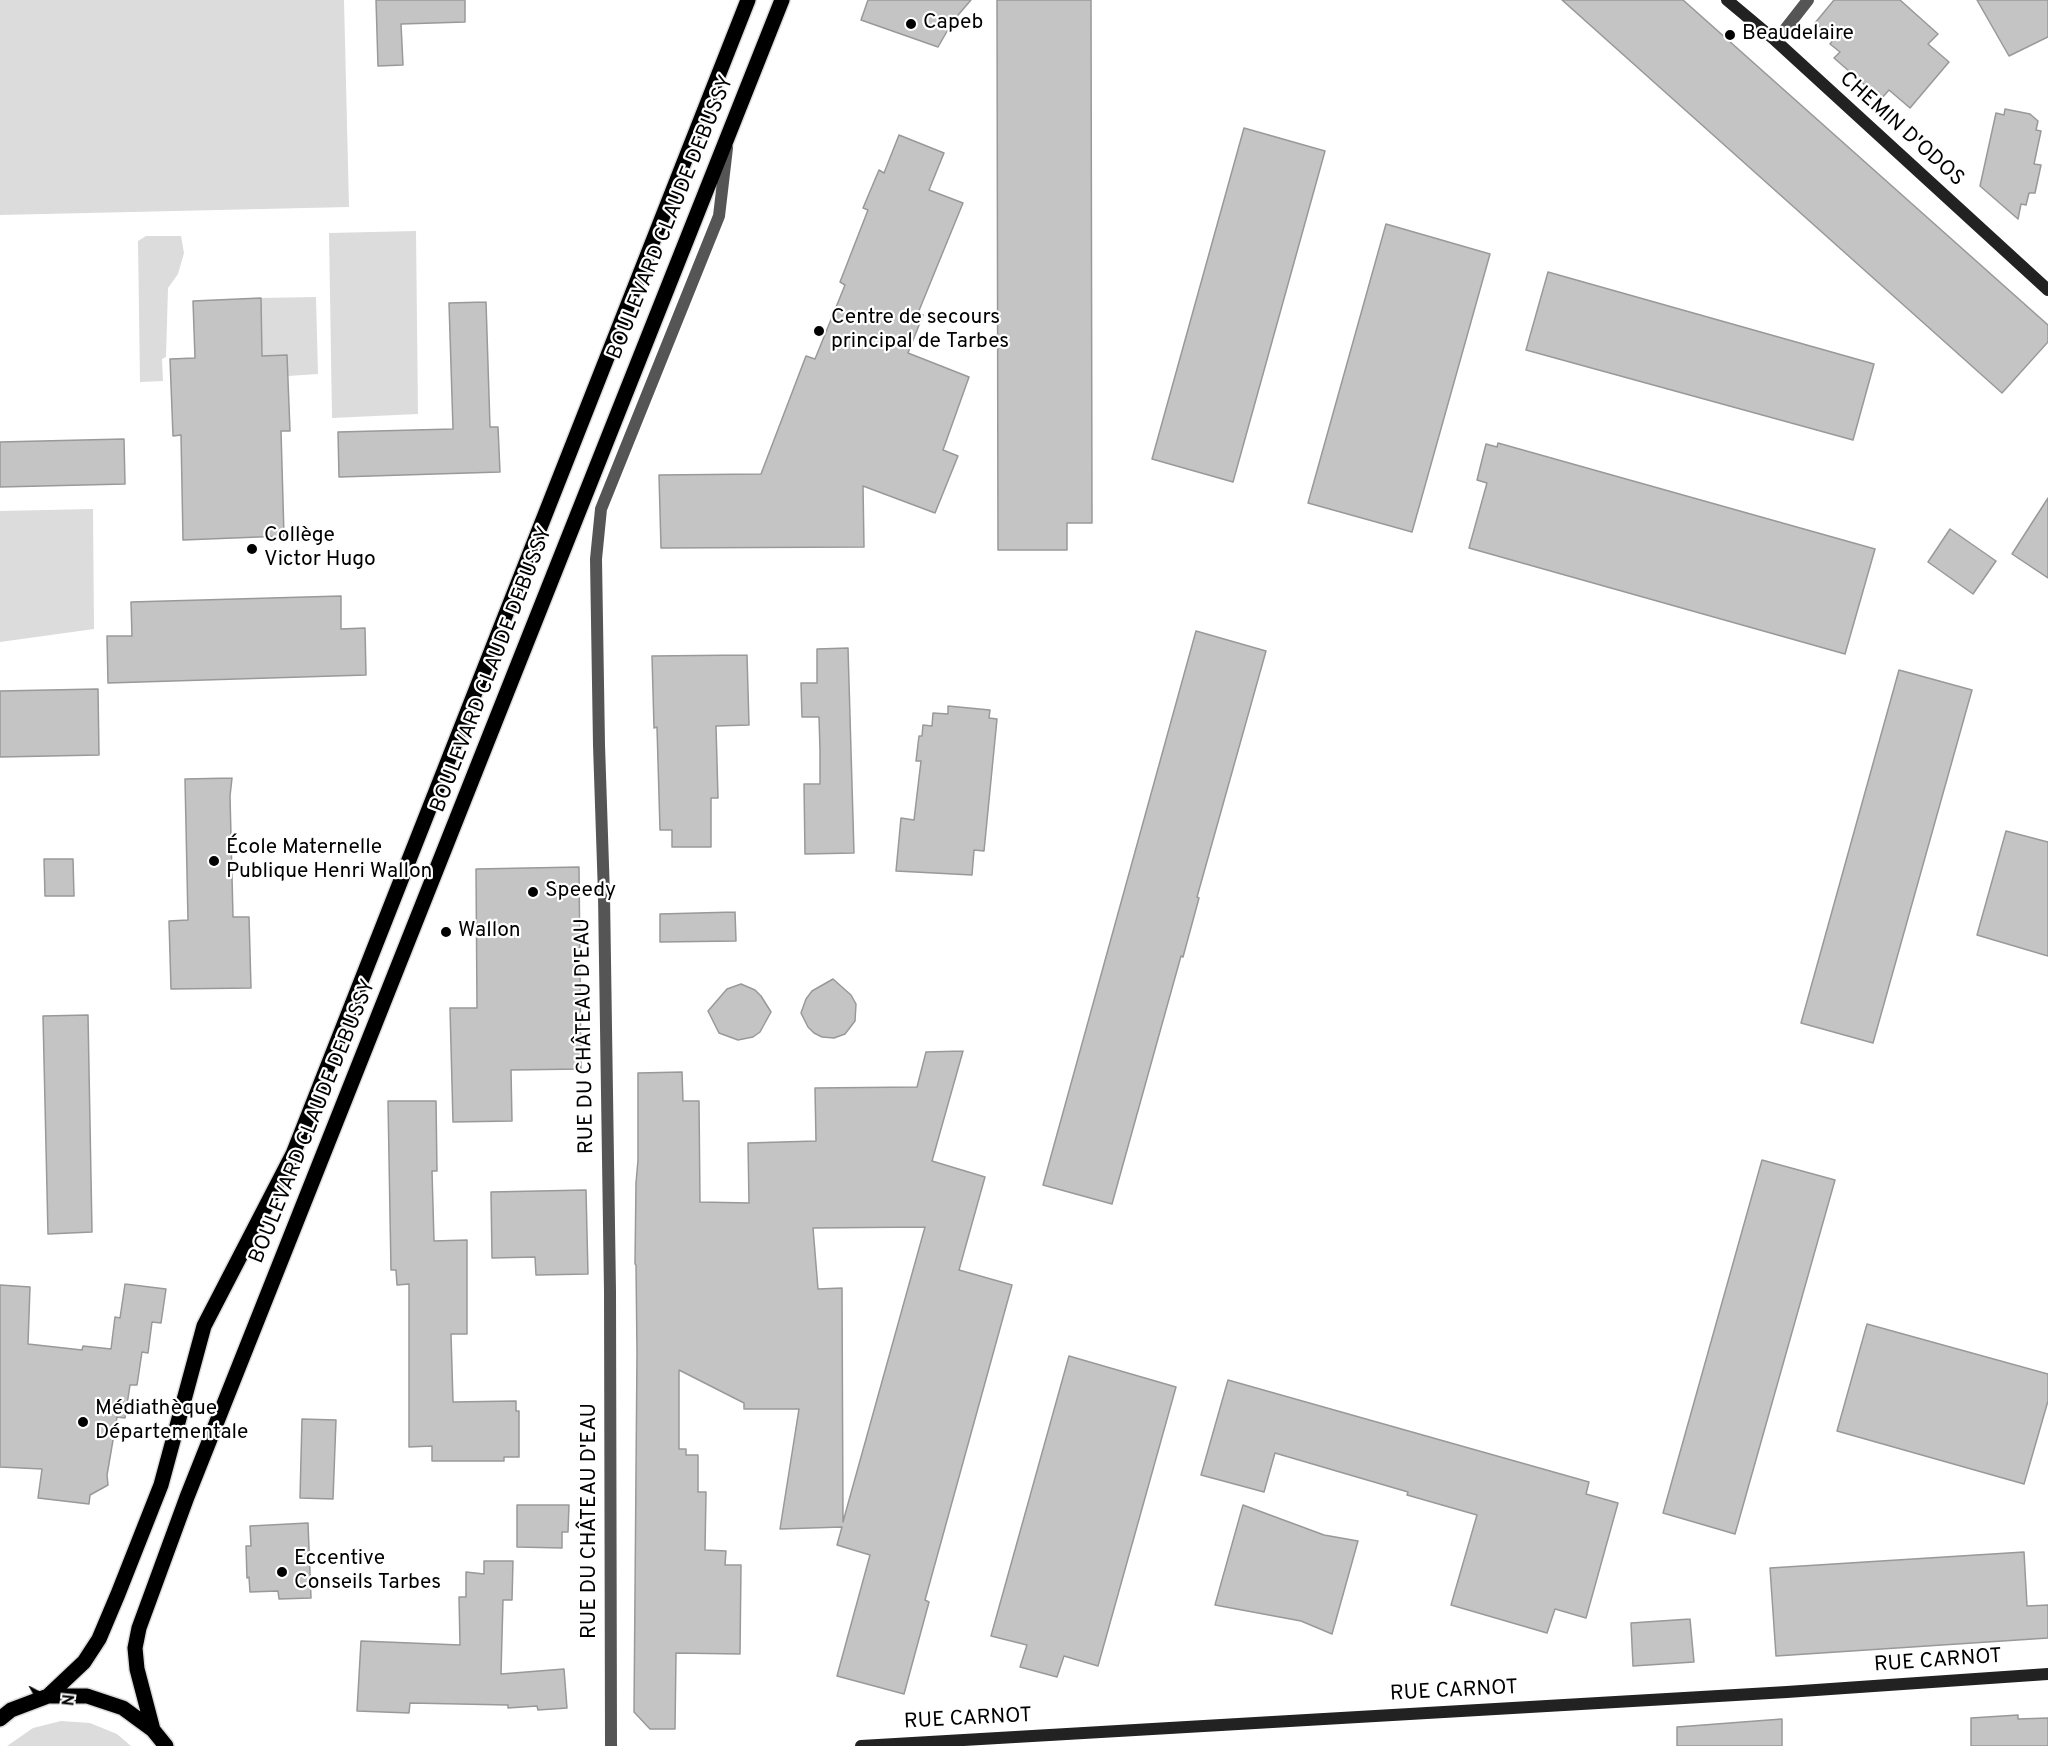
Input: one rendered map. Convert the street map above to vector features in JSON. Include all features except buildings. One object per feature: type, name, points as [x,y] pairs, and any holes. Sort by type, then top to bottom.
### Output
[{"type":"main road","name":"BOULEVARD CLAUDE DEBUSSY","points":[[48,1696],[84,1662],[99,1639],[118,1594],[161,1485],[204,1326],[293,1154],[748,0]]},
{"type":"main road","name":"BOULEVARD CLAUDE DEBUSSY","points":[[153,1730],[137,1669],[135,1648],[143,1618],[192,1486],[782,0]]},
{"type":"main road","name":"CHEMIN D'ODOS","points":[[1727,0],[1776,41],[2048,290]]},
{"type":"main road","name":"RUE CARNOT","points":[[861,1746],[1787,1692],[2048,1674]]},
{"type":"main road","points":[[0,1719],[10,1710],[48,1696],[87,1696],[123,1708],[153,1730],[166,1746]]},
{"type":"street","points":[[1776,41],[1808,0]]},
{"type":"street","name":"RUE DU CHÂTEAU D'EAU","points":[[611,1746],[610,1291],[596,559],[601,509],[719,216],[729,133]]},
{"type":"shaded area","points":[[0,0],[344,0],[349,207],[0,215]]},
{"type":"shaded area","points":[[416,231],[418,414],[332,418],[329,233]]},
{"type":"shaded area","points":[[146,236],[181,236],[184,253],[178,274],[168,288],[166,357],[162,359],[163,381],[140,382],[138,241]]},
{"type":"shaded area","points":[[316,297],[318,374],[288,376],[287,356],[262,356],[261,298]]},
{"type":"shaded area","points":[[93,509],[94,629],[0,642],[0,511]]},
{"type":"shaded area","points":[[61,1721],[90,1723],[117,1734],[131,1746],[7,1746],[33,1728]]},
{"type":"place","name":"Capeb","points":[[911,24]]},
{"type":"place","name":"Beaudelaire","points":[[1730,35]]},
{"type":"place","name":"Centre de secours principal de Tarbes","points":[[819,331]]},
{"type":"place","name":"Collège Victor Hugo","points":[[252,549]]},
{"type":"place","name":"École Maternelle Publique Henri Wallon","points":[[214,861]]},
{"type":"place","name":"Speedy","points":[[533,892]]},
{"type":"place","name":"Wallon","points":[[446,932]]},
{"type":"place","name":"Médiathèque Départementale","points":[[83,1422]]},
{"type":"place","name":"Eccentive Conseils Tarbes","points":[[282,1572]]}]
